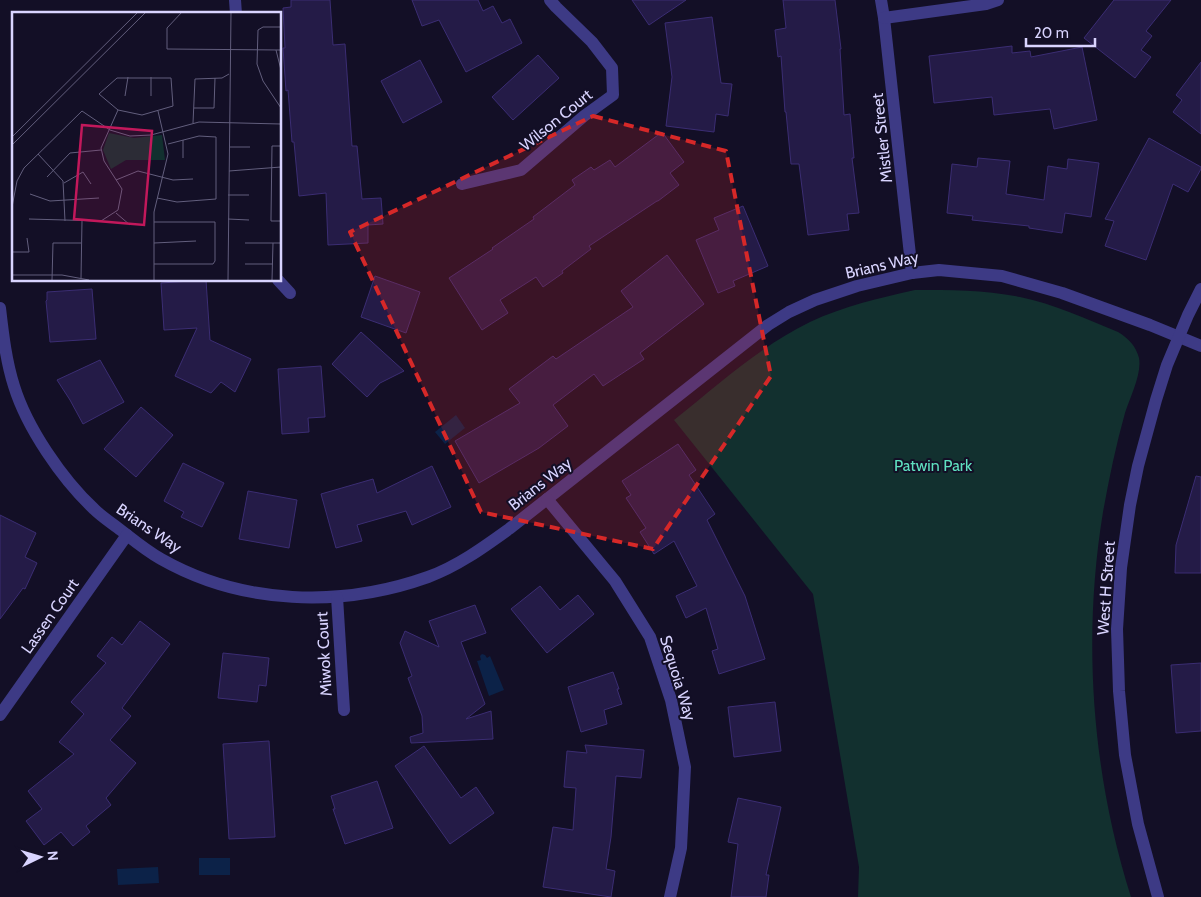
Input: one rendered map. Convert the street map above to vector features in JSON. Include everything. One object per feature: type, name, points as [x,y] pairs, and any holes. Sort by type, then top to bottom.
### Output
[{"type":"street","name":"Wilson Court","points":[[462,184],[521,170],[584,116],[613,95],[612,68],[592,42],[550,0]]},
{"type":"street","name":"Mistler Street","points":[[882,0],[912,273]]},
{"type":"street","points":[[884,18],[986,4],[998,0]]},
{"type":"street","name":"Brians Way","points":[[0,308],[4,343],[14,387],[26,415],[64,478],[94,510],[160,558],[195,575],[244,591],[296,598],[337,597],[372,592],[430,576],[454,565],[483,548],[509,529],[768,325],[789,312],[815,300],[857,286],[912,273],[939,270],[1002,276],[1062,293],[1201,346]]},
{"type":"street","points":[[279,281],[290,293]]},
{"type":"street","name":"West H Street","points":[[1158,897],[1138,824],[1125,755],[1119,690],[1117,629],[1121,568],[1138,466],[1167,365],[1201,289]]},
{"type":"street","name":"Sequoia Way","points":[[547,499],[615,581],[650,637],[671,700],[685,767],[681,848],[670,897]]},
{"type":"street","name":"Lassen Court","points":[[0,715],[127,535]]},
{"type":"street","name":"Miwok Court","points":[[337,597],[344,710]]},
{"type":"highlighted area","points":[[593,116],[726,151],[771,376],[653,549],[481,512],[350,232]]},
{"type":"green space","name":"Patwin Park","points":[[915,290],[981,292],[1033,300],[1070,312],[1118,332],[1131,343],[1138,354],[1139,371],[1125,413],[1103,512],[1093,609],[1092,658],[1099,755],[1107,803],[1131,897],[858,897],[859,867],[813,594],[674,420],[739,367],[791,332],[823,316],[849,307]]},
{"type":"water","points":[[456,415],[465,428],[445,444],[435,432]]},
{"type":"water","points":[[482,654],[487,658],[490,656],[504,690],[489,696],[477,661],[481,660],[480,656]]},
{"type":"water","points":[[199,858],[230,858],[230,875],[199,875]]},
{"type":"water","points":[[158,867],[159,883],[118,885],[117,869]]},
{"type":"building","points":[[291,0],[330,0],[333,45],[345,44],[352,146],[357,146],[362,199],[381,198],[383,224],[368,225],[368,243],[328,245],[326,193],[299,196],[288,90],[286,91],[283,48],[285,48],[283,8],[291,7]]},
{"type":"building","points":[[412,0],[478,0],[483,11],[493,6],[502,23],[510,19],[522,43],[466,72],[439,20],[422,26]]},
{"type":"building","points":[[632,0],[686,0],[649,25]]},
{"type":"building","points":[[783,0],[835,0],[841,49],[844,115],[850,114],[854,158],[852,158],[859,213],[847,214],[849,230],[808,235],[799,164],[791,164],[781,56],[778,57],[775,30],[786,28]]},
{"type":"building","points":[[1114,0],[1171,0],[1146,31],[1152,36],[1141,50],[1151,57],[1135,78],[1084,38]]},
{"type":"building","points":[[712,17],[721,83],[732,84],[728,116],[716,114],[714,132],[666,126],[672,77],[665,23]]},
{"type":"building","points":[[1012,46],[1012,53],[1030,51],[1031,57],[1082,47],[1097,120],[1054,129],[1050,109],[994,115],[992,97],[934,103],[929,56]]},
{"type":"building","points":[[538,55],[559,78],[513,120],[492,97]]},
{"type":"building","points":[[420,60],[442,102],[403,123],[381,81]]},
{"type":"building","points":[[1201,62],[1201,134],[1173,112],[1182,100],[1176,95]]},
{"type":"building","points":[[662,132],[684,162],[670,173],[679,185],[589,246],[591,249],[543,287],[536,277],[500,300],[508,313],[482,330],[449,278],[534,219],[533,217],[575,185],[572,180],[591,167],[594,170],[610,160],[615,167]]},
{"type":"building","points":[[1149,138],[1201,167],[1201,169],[1188,192],[1173,184],[1146,260],[1105,246],[1114,221],[1105,219]]},
{"type":"building","points":[[978,158],[1010,161],[1006,194],[1044,200],[1048,166],[1067,169],[1068,159],[1099,163],[1091,217],[1065,213],[1062,233],[1029,228],[1029,226],[972,220],[973,216],[947,213],[952,164],[977,167]]},
{"type":"building","points":[[743,206],[768,266],[733,281],[735,286],[718,293],[696,240],[719,230],[714,218]]},
{"type":"building","points":[[667,255],[704,304],[640,353],[644,359],[603,386],[594,374],[553,405],[568,426],[539,448],[479,483],[455,441],[520,403],[509,389],[553,356],[556,359],[633,307],[621,291]]},
{"type":"building","points":[[375,276],[420,292],[406,333],[361,317]]},
{"type":"building","points":[[206,281],[210,340],[251,359],[235,392],[221,382],[211,393],[175,376],[197,328],[164,330],[161,283]]},
{"type":"building","points":[[92,289],[96,339],[50,342],[46,301],[47,292]]},
{"type":"building","points":[[361,332],[404,371],[380,383],[367,397],[332,364]]},
{"type":"building","points":[[100,360],[124,402],[83,424],[57,380]]},
{"type":"building","points":[[321,366],[325,417],[308,418],[309,432],[282,434],[278,369]]},
{"type":"building","points":[[141,407],[173,435],[136,477],[104,449]]},
{"type":"building","points":[[678,444],[696,470],[689,475],[715,514],[707,520],[745,596],[765,659],[719,674],[712,651],[718,649],[706,608],[686,618],[676,596],[697,586],[674,541],[654,554],[640,532],[646,528],[626,498],[631,495],[622,481]]},
{"type":"building","points":[[183,463],[224,483],[202,527],[181,517],[184,512],[164,501]]},
{"type":"building","points":[[432,466],[451,507],[412,525],[406,511],[357,525],[362,541],[336,548],[321,494],[373,479],[377,493]]},
{"type":"building","points":[[1196,476],[1201,477],[1201,573],[1175,573],[1176,545]]},
{"type":"building","points":[[248,491],[297,500],[289,548],[239,539]]},
{"type":"building","points":[[0,515],[36,533],[25,557],[37,563],[25,589],[23,588],[0,619]]},
{"type":"building","points":[[540,586],[560,610],[578,595],[594,614],[547,653],[511,609]]},
{"type":"building","points":[[475,605],[486,633],[461,642],[485,704],[466,719],[491,711],[493,739],[411,743],[410,737],[423,733],[422,716],[408,678],[412,676],[400,643],[405,631],[439,647],[429,621]]},
{"type":"building","points":[[140,621],[170,644],[122,708],[131,716],[110,740],[136,763],[106,798],[111,805],[86,826],[90,832],[73,846],[61,832],[44,845],[26,821],[42,809],[28,791],[74,754],[59,742],[84,714],[71,702],[106,663],[97,656],[112,637],[122,645]]},
{"type":"building","points":[[223,653],[269,658],[266,686],[259,685],[257,702],[218,698]]},
{"type":"building","points":[[1201,663],[1201,731],[1176,733],[1171,665]]},
{"type":"building","points":[[613,672],[622,704],[604,710],[607,724],[581,732],[568,687]]},
{"type":"building","points":[[775,702],[781,751],[734,757],[728,707]]},
{"type":"building","points":[[269,741],[275,837],[229,839],[223,744]]},
{"type":"building","points":[[585,745],[644,750],[641,778],[616,776],[611,837],[606,869],[615,871],[611,897],[543,887],[553,827],[573,830],[576,788],[564,787],[567,751],[587,753]]},
{"type":"building","points":[[424,746],[461,798],[476,787],[494,813],[450,844],[395,766]]},
{"type":"building","points":[[377,781],[393,828],[345,844],[333,809],[335,809],[331,796]]},
{"type":"building","points":[[738,798],[781,807],[766,875],[769,875],[766,897],[731,897],[738,844],[728,842]]}]
